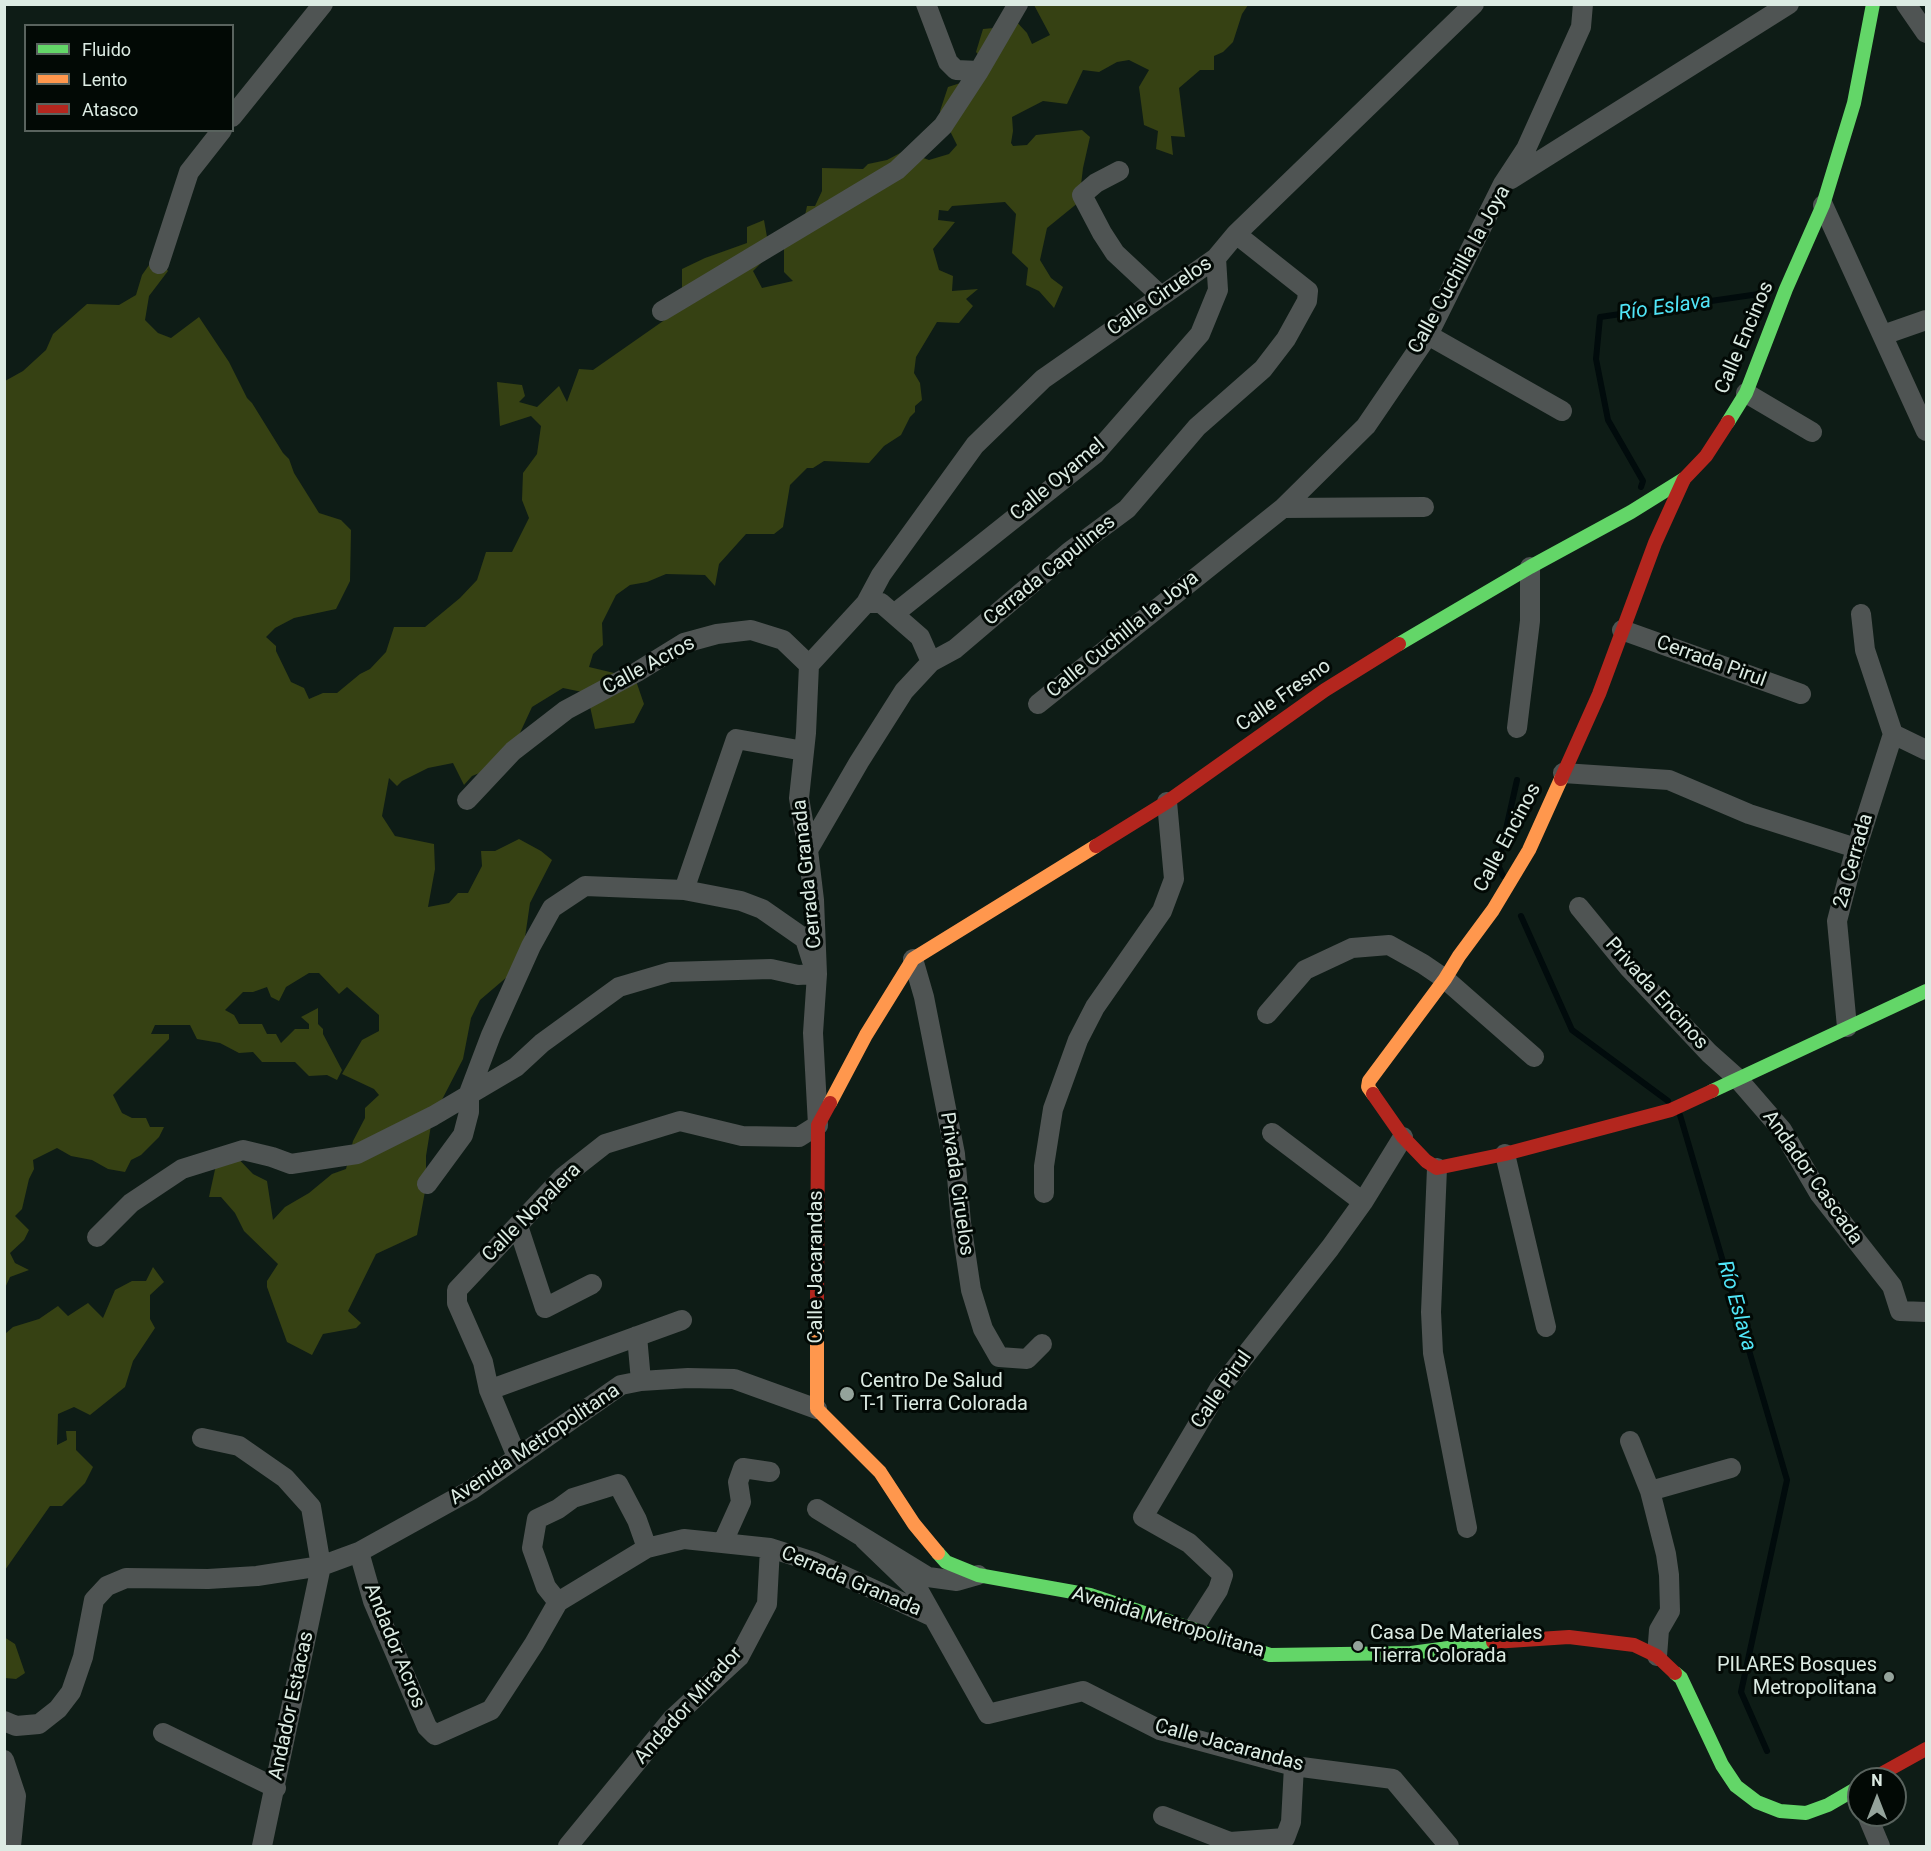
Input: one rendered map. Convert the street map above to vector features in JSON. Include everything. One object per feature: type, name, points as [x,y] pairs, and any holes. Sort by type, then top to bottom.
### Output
[{"type":"street","points":[[234,115],[324,4]]},
{"type":"street","points":[[926,4],[948,62],[956,70],[979,71]]},
{"type":"street","points":[[662,311],[897,170],[943,126],[979,71],[1018,4]]},
{"type":"street","name":"Calle Ciruelos","points":[[866,603],[881,575],[975,445],[1043,379],[1216,258],[1236,234],[1474,4]]},
{"type":"street","points":[[1503,184],[1526,149],[1581,27],[1582,4]]},
{"type":"street","name":"Calle Cuchilla la Joya","points":[[1038,704],[1283,508],[1366,426],[1428,335],[1503,184],[1789,4]]},
{"type":"street","name":"Calle Encinos","points":[[1437,1168],[1426,1161],[1403,1137],[1372,1095],[1368,1087],[1369,1081],[1493,910],[1529,850],[1599,694],[1655,543],[1684,479],[1706,456],[1746,393],[1786,290],[1823,205],[1854,103],[1874,4]]},
{"type":"street","points":[[1906,4],[1926,33]]},
{"type":"street","points":[[159,264],[189,172],[220,132]]},
{"type":"street","points":[[1119,171],[1096,183],[1082,195],[1115,253],[1161,296]]},
{"type":"street","points":[[1823,205],[1926,431]]},
{"type":"street","name":"Cerrada Capulines","points":[[808,850],[859,762],[904,691],[931,662],[955,648],[1069,552],[1127,509],[1197,427],[1263,369],[1287,339],[1307,301],[1308,291],[1236,234]]},
{"type":"street","name":"Calle Oyamel","points":[[894,614],[1095,454],[1200,334],[1218,290],[1216,258]]},
{"type":"street","points":[[1883,335],[1926,320]]},
{"type":"street","points":[[1428,335],[1562,411]]},
{"type":"street","points":[[1746,393],[1812,432]]},
{"type":"street","name":"Calle Fresno","points":[[913,959],[1167,802],[1325,690],[1378,656],[1530,567],[1631,512],[1684,479]]},
{"type":"street","points":[[1283,508],[1424,507]]},
{"type":"street","points":[[1517,728],[1530,621],[1530,567]]},
{"type":"street","points":[[809,665],[866,603],[881,603],[920,637],[931,662]]},
{"type":"street","points":[[1861,614],[1865,650],[1893,734],[1926,750]]},
{"type":"street","name":"Calle Acros","points":[[467,800],[513,751],[566,710],[637,672],[684,643],[717,634],[751,630],[783,640],[809,665]]},
{"type":"street","name":"Cerrada Pirul","points":[[1622,630],[1801,694]]},
{"type":"street","name":"Cerrada Granada","points":[[809,665],[799,798],[814,900],[817,975]]},
{"type":"street","name":"2a Cerrada","points":[[1847,1027],[1836,921],[1856,848],[1893,734]]},
{"type":"street","points":[[684,890],[736,739],[804,751]]},
{"type":"street","points":[[1563,772],[1669,780],[1749,814],[1856,848]]},
{"type":"street","points":[[1044,1193],[1044,1166],[1053,1109],[1078,1040],[1095,1006],[1162,911],[1174,879],[1167,802]]},
{"type":"street","points":[[97,1237],[131,1203],[183,1170],[243,1149],[291,1164],[357,1154],[433,1116],[469,1093],[516,1067],[542,1043],[619,987],[670,972],[771,969],[798,975],[817,975],[805,939],[762,909],[741,901],[684,890],[585,886],[552,908],[526,956],[491,1035],[469,1093],[470,1112],[463,1135],[427,1184]]},
{"type":"street","name":"Privada Encinos","points":[[1579,907],[1629,968],[1709,1053],[1737,1077]]},
{"type":"street","points":[[1267,1014],[1305,970],[1352,948],[1389,945],[1444,979],[1534,1057]]},
{"type":"street","name":"Calle Jacarandas","points":[[818,1125],[866,1035],[913,959]]},
{"type":"street","name":"Privada Ciruelos","points":[[913,959],[924,997],[955,1154],[961,1222],[971,1290],[984,1329],[999,1357],[1027,1359],[1042,1344]]},
{"type":"street","name":"Calle Jacarandas","points":[[817,975],[813,1033],[818,1125],[817,1409]]},
{"type":"street","points":[[1467,1528],[1433,1353],[1431,1312],[1437,1168],[1505,1154],[1671,1110],[1737,1077],[1926,991]]},
{"type":"street","name":"Andador Cascada","points":[[1737,1077],[1782,1130],[1819,1193],[1892,1286],[1900,1311],[1926,1312]]},
{"type":"street","name":"Calle Nopalera","points":[[517,1457],[489,1390],[483,1362],[457,1303],[457,1290],[563,1177],[605,1144],[680,1121],[742,1136],[799,1137],[818,1125]]},
{"type":"street","points":[[1272,1133],[1363,1202]]},
{"type":"street","name":"Calle Pirul","points":[[1193,1629],[1218,1590],[1223,1575],[1189,1543],[1143,1517],[1219,1389],[1304,1283],[1363,1202],[1403,1137]]},
{"type":"street","points":[[1505,1154],[1546,1327]]},
{"type":"street","points":[[518,1226],[545,1308],[592,1284]]},
{"type":"street","points":[[489,1390],[682,1320]]},
{"type":"street","points":[[637,1336],[641,1381]]},
{"type":"street","name":"Avenida Metropolitana","points":[[4,1721],[16,1726],[39,1724],[58,1709],[71,1692],[83,1657],[94,1600],[107,1586],[126,1578],[208,1579],[257,1576],[321,1566],[358,1552],[471,1490],[621,1385],[641,1381],[688,1378],[734,1379],[817,1409],[880,1472],[914,1524],[946,1562],[978,1575],[1090,1595],[1270,1655],[1411,1653],[1496,1642],[1569,1637],[1634,1645],[1657,1656],[1682,1678],[1722,1765],[1736,1786],[1757,1802],[1780,1811],[1806,1813],[1847,1795]]},
{"type":"street","points":[[202,1438],[239,1446],[285,1478],[311,1507],[321,1566]]},
{"type":"street","points":[[1630,1441],[1650,1491],[1666,1554],[1671,1604],[1658,1635],[1657,1656]]},
{"type":"street","points":[[723,1542],[741,1502],[738,1482],[743,1468],[770,1472]]},
{"type":"street","points":[[1650,1491],[1731,1468]]},
{"type":"street","points":[[558,1602],[546,1587],[532,1548],[537,1519],[558,1509],[573,1498],[618,1484],[637,1520],[647,1548]]},
{"type":"street","points":[[817,1509],[928,1577],[957,1581],[978,1575]]},
{"type":"street","name":"Cerrada Granada","points":[[558,1602],[647,1548],[684,1539],[770,1548],[814,1562],[932,1616]]},
{"type":"street","name":"Calle Jacarandas","points":[[864,1539],[920,1593],[988,1714],[1083,1691],[1160,1730],[1294,1766],[1393,1779],[1449,1846]]},
{"type":"street","name":"Andador Mirador","points":[[568,1846],[672,1719],[739,1657],[766,1604],[770,1548]]},
{"type":"street","name":"Andador Acros","points":[[358,1552],[373,1601],[427,1727],[435,1735],[491,1710],[558,1602]]},
{"type":"street","name":"Andador Estacas","points":[[262,1846],[321,1566]]},
{"type":"street","points":[[163,1732],[276,1788]]},
{"type":"street","name":"Avenida Metropolitana","points":[[1896,1767],[1926,1749]]},
{"type":"street","points":[[4,1760],[16,1796],[11,1846]]},
{"type":"street","points":[[1163,1816],[1230,1842],[1285,1838],[1291,1822],[1294,1766]]},
{"type":"street","points":[[1872,1827],[1880,1846]]},
{"type":"green space","points":[[1034,5],[1248,5],[1242,14],[1233,42],[1223,52],[1214,56],[1214,70],[1200,70],[1179,88],[1185,137],[1171,136],[1173,155],[1156,149],[1158,131],[1144,125],[1139,87],[1149,70],[1129,60],[1117,62],[1099,72],[1083,70],[1067,104],[1043,101],[1012,117],[1011,143],[1013,146],[1027,145],[1036,135],[1082,130],[1090,137],[1079,202],[1047,228],[1040,260],[1051,278],[1063,287],[1054,308],[1039,291],[1026,285],[1028,268],[1012,253],[1016,214],[1005,202],[952,206],[948,211],[939,210],[938,220],[955,222],[933,249],[939,270],[953,276],[952,291],[978,289],[966,299],[973,306],[959,323],[937,322],[916,357],[914,373],[920,383],[922,400],[915,406],[915,412],[901,435],[884,446],[869,463],[824,461],[813,468],[807,468],[790,485],[783,527],[774,534],[746,534],[719,564],[715,586],[705,575],[666,574],[647,582],[630,585],[616,595],[602,623],[603,645],[593,654],[589,667],[635,678],[644,704],[634,723],[595,729],[587,693],[563,688],[532,707],[519,735],[482,772],[472,776],[464,785],[453,763],[428,768],[402,781],[397,786],[389,778],[382,816],[395,836],[434,844],[435,869],[428,907],[449,903],[458,893],[468,893],[482,866],[481,851],[495,851],[519,839],[552,860],[530,903],[521,965],[480,1000],[471,1018],[463,1059],[432,1119],[426,1156],[426,1186],[417,1235],[376,1254],[348,1311],[361,1323],[356,1328],[323,1334],[312,1355],[287,1342],[267,1287],[267,1281],[278,1264],[244,1231],[235,1213],[221,1197],[209,1197],[216,1165],[230,1150],[253,1174],[267,1181],[273,1220],[285,1207],[309,1193],[332,1174],[346,1169],[353,1141],[365,1118],[365,1108],[379,1095],[374,1089],[342,1074],[362,1040],[379,1031],[379,1015],[347,987],[339,994],[319,973],[309,973],[286,987],[279,1001],[271,997],[267,987],[253,992],[243,992],[225,1010],[234,1015],[239,1024],[262,1024],[267,1034],[276,1034],[281,1043],[295,1029],[309,1029],[309,1024],[301,1017],[318,1008],[318,1024],[323,1029],[323,1034],[342,1070],[337,1080],[327,1075],[309,1076],[295,1062],[262,1062],[253,1052],[239,1053],[220,1043],[197,1039],[190,1025],[155,1025],[151,1034],[169,1034],[169,1039],[113,1095],[122,1113],[132,1118],[146,1118],[150,1127],[164,1127],[159,1137],[141,1155],[131,1160],[125,1172],[108,1169],[92,1160],[71,1156],[57,1148],[33,1160],[34,1169],[29,1179],[22,1209],[15,1216],[29,1230],[24,1240],[10,1253],[15,1263],[29,1270],[10,1277],[5,1288],[5,381],[23,371],[46,350],[53,334],[87,304],[119,305],[136,295],[142,275],[156,255],[168,271],[149,296],[145,320],[158,333],[171,338],[199,317],[229,362],[247,398],[289,459],[294,473],[319,513],[341,520],[351,530],[350,581],[336,609],[294,618],[275,628],[266,637],[276,646],[276,651],[291,682],[304,688],[309,699],[323,693],[337,693],[360,674],[370,669],[386,652],[394,627],[425,627],[460,598],[477,580],[486,552],[512,552],[529,518],[522,500],[523,473],[537,454],[541,426],[531,416],[500,426],[497,382],[522,385],[525,396],[519,402],[537,407],[559,386],[567,402],[579,369],[593,370],[676,312],[682,288],[682,269],[747,243],[747,227],[764,220],[770,254],[753,271],[762,288],[793,281],[784,272],[784,249],[803,225],[807,206],[815,206],[822,191],[822,168],[863,169],[868,164],[887,160],[904,151],[929,160],[949,154],[957,145],[940,111],[948,87],[976,78],[982,59],[976,52],[983,29],[994,28],[1014,19],[1027,33],[1032,44],[1050,35]]},
{"type":"green space","points":[[153,1267],[164,1282],[150,1295],[150,1319],[155,1328],[133,1361],[125,1387],[90,1415],[74,1407],[58,1414],[57,1445],[67,1440],[66,1431],[76,1431],[76,1450],[93,1467],[85,1483],[62,1506],[50,1506],[5,1570],[5,1334],[13,1327],[39,1319],[58,1306],[68,1316],[88,1303],[103,1318],[115,1290],[132,1281],[146,1281]]},
{"type":"green space","points":[[4,1637],[15,1644],[25,1673],[16,1679],[5,1678]]},
{"type":"waterway","name":"Río Eslava","points":[[1641,487],[1643,481],[1608,420],[1596,359],[1600,317],[1766,293]]},
{"type":"waterway","name":"Río Eslava","points":[[1503,876],[1498,865],[1517,780]]},
{"type":"waterway","name":"Río Eslava","points":[[1521,916],[1572,1030],[1668,1101]]},
{"type":"waterway","name":"Río Eslava","points":[[1680,1115],[1787,1480],[1741,1692],[1767,1751]]},
{"type":"traffic: fast","points":[[1728,422],[1746,393],[1786,289],[1823,205],[1854,103],[1873,4]]},
{"type":"traffic: fast","points":[[1399,644],[1530,567],[1631,512],[1684,479]]},
{"type":"traffic: fast","points":[[1712,1091],[1926,991]]},
{"type":"traffic: fast","points":[[938,1553],[946,1562],[978,1575],[1090,1595],[1270,1655],[1411,1653],[1493,1642]]},
{"type":"traffic: fast","points":[[1675,1673],[1681,1678],[1722,1765],[1736,1786],[1757,1802],[1780,1811],[1806,1813],[1828,1805],[1847,1794]]},
{"type":"traffic: slow","points":[[1373,1094],[1368,1087],[1369,1081],[1493,910],[1529,850],[1561,779]]},
{"type":"traffic: slow","points":[[830,1103],[866,1035],[913,959],[1096,846]]},
{"type":"traffic: slow","points":[[817,1299],[817,1409],[880,1472],[914,1524],[938,1553]]},
{"type":"traffic: jam","points":[[1561,779],[1599,694],[1655,543],[1684,479],[1706,456],[1728,422]]},
{"type":"traffic: jam","points":[[1096,846],[1167,802],[1325,690],[1399,644]]},
{"type":"traffic: jam","points":[[1373,1094],[1403,1137],[1426,1161],[1437,1168],[1505,1154],[1671,1110],[1712,1091]]},
{"type":"traffic: jam","points":[[817,1299],[818,1125],[830,1103]]},
{"type":"traffic: jam","points":[[1493,1642],[1569,1637],[1634,1645],[1657,1656],[1675,1673]]},
{"type":"traffic: jam","points":[[1894,1767],[1926,1749]]},
{"type":"place","name":"Centro De Salud T-1 Tierra Colorada","points":[[847,1394]]},
{"type":"place","name":"Casa De Materiales Tierra Colorada","points":[[1358,1646]]},
{"type":"place","name":"PILARES Bosques Metropolitana","points":[[1889,1677]]}]
